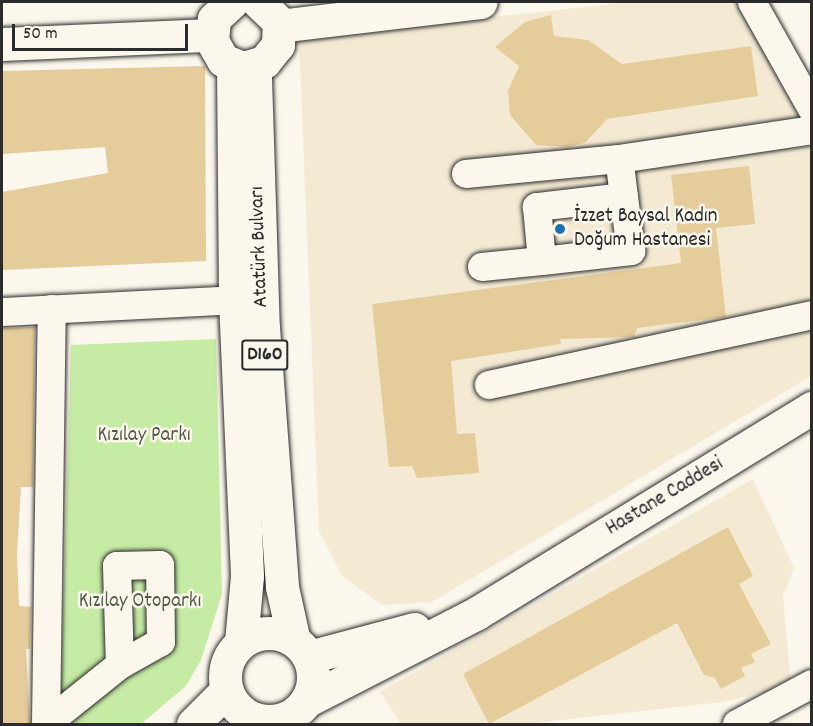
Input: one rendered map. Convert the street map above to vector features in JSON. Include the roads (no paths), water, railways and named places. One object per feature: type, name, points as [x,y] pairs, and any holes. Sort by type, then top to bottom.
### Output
[{"type":"main road","points":[[228,3],[214,19],[211,35],[216,51],[244,66],[273,55],[279,26],[273,11],[258,2]]},
{"type":"main road","points":[[279,26],[481,2]]},
{"type":"main road","points":[[2,44],[211,35]]},
{"type":"main road","name":"Atatürk Bulvarı","points":[[241,642],[247,546],[235,300],[244,66]]},
{"type":"main road","name":"Atatürk Bulvarı","points":[[244,66],[282,587],[302,649]]},
{"type":"main road","name":"Hastane Caddesi","points":[[306,702],[477,613],[518,585],[812,408]]},
{"type":"main road","name":"Hastane Caddesi","points":[[302,649],[408,631],[518,585]]},
{"type":"main road","points":[[241,642],[265,633],[302,649]]},
{"type":"main road","name":"D160","points":[[226,691],[226,664],[241,642]]},
{"type":"main road","name":"D160","points":[[302,649],[313,683],[306,702]]},
{"type":"main road","points":[[193,724],[226,691],[247,716],[276,722],[306,702]]},
{"type":"street","points":[[752,2],[812,109]]},
{"type":"street","points":[[466,174],[619,159],[812,130]]},
{"type":"street","points":[[482,267],[632,251],[619,159]]},
{"type":"street","points":[[542,261],[537,207],[624,197]]},
{"type":"street","points":[[2,312],[235,300]]},
{"type":"street","points":[[48,723],[46,509],[52,309]]},
{"type":"street","points":[[489,385],[812,315]]},
{"type":"street","points":[[48,723],[120,665]]},
{"type":"street","points":[[737,724],[742,724],[812,684]]},
{"type":"place","name":"İzzet Baysal Kadın Doğum Hastanesi","points":[[560,229]]},
{"type":"park label","name":"Kızılay Parkı","points":[[144,436]]},
{"type":"park label","name":"Kızılay Otoparkı","points":[[140,602]]}]
